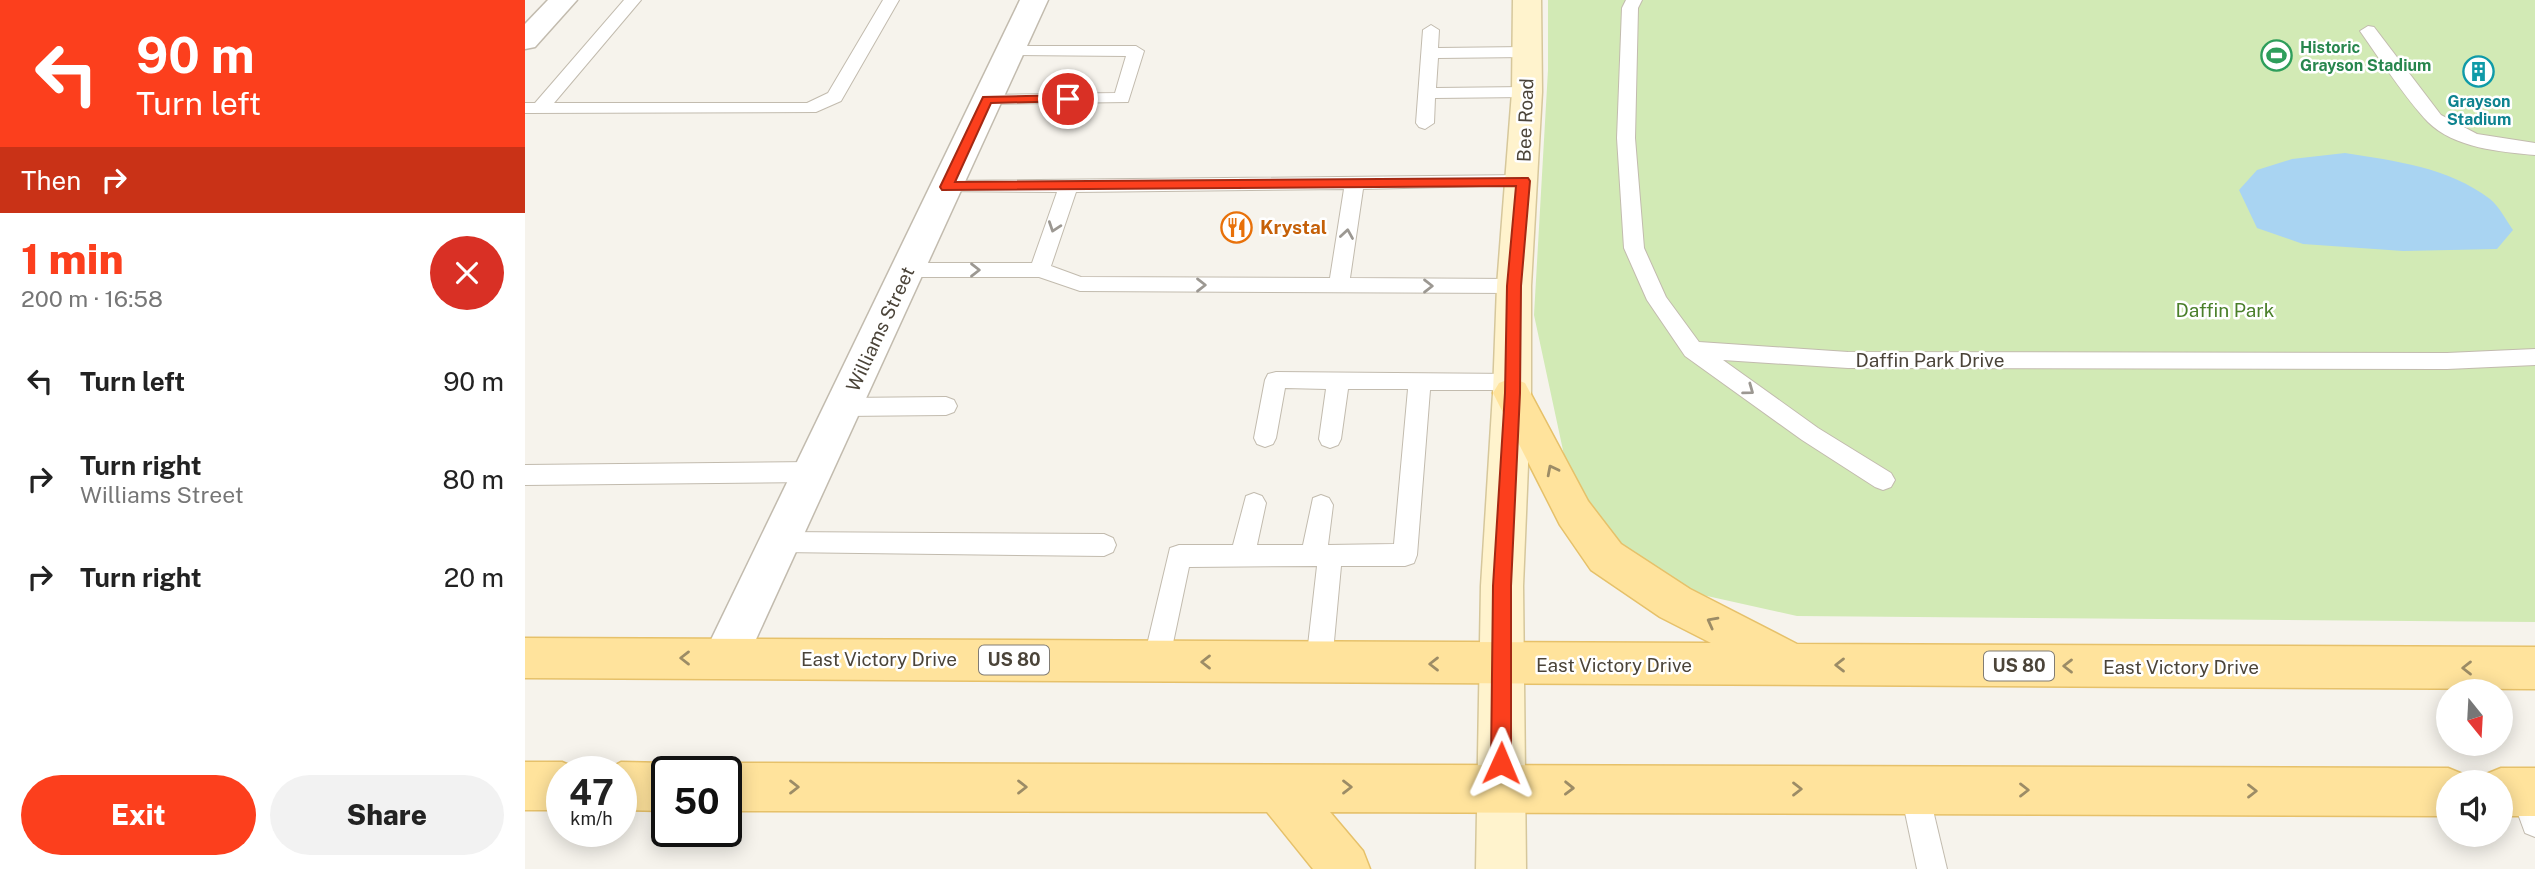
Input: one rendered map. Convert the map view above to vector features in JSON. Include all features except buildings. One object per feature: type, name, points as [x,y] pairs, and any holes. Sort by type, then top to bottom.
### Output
[{"type":"main road","name":"Bee Road","points":[[1501,869],[1502,586],[1513,388],[1514,286],[1527,92],[1527,0]]},
{"type":"main road","points":[[1513,388],[1574,513],[1606,557],[1675,603],[1794,665]]},
{"type":"main road","name":"East Victory Drive","points":[[525,658],[2535,668]]},
{"type":"main road","points":[[525,786],[546,786]]},
{"type":"main road","points":[[742,787],[2436,792]]},
{"type":"main road","points":[[1277,787],[1345,869]]},
{"type":"street","points":[[525,41],[563,0]]},
{"type":"street","name":"Williams Street","points":[[725,658],[1034,0]]},
{"type":"lane","points":[[533,108],[633,0]]},
{"type":"lane","points":[[533,108],[810,108],[835,97],[891,0]]},
{"type":"lane","points":[[1634,0],[1630,8],[1626,138],[1634,248],[1657,300],[1693,350],[1810,434],[1883,480]]},
{"type":"lane","points":[[1425,123],[1431,30]]},
{"type":"lane","points":[[2368,31],[2435,118],[2449,129],[2491,145],[2535,149]]},
{"type":"lane","points":[[987,100],[1122,98],[1136,51],[1010,51]]},
{"type":"lane","points":[[1430,53],[1526,52]]},
{"type":"lane","points":[[1427,93],[1527,92]]},
{"type":"lane","points":[[946,187],[1523,181]]},
{"type":"lane","points":[[1339,286],[1355,183]]},
{"type":"lane","points":[[1040,270],[1069,185]]},
{"type":"lane","points":[[907,270],[1040,270],[1080,284],[1514,286]]},
{"type":"lane","name":"Daffin Park Drive","points":[[1693,350],[1848,360],[2447,361],[2535,357]]},
{"type":"lane","points":[[1265,438],[1276,380],[1420,381],[1513,388]]},
{"type":"lane","points":[[1330,439],[1338,380]]},
{"type":"lane","points":[[1156,662],[1179,556],[1405,555],[1420,381]]},
{"type":"lane","points":[[843,407],[946,407]]},
{"type":"lane","points":[[525,475],[813,472]]},
{"type":"lane","points":[[1243,555],[1254,503]]},
{"type":"lane","points":[[1319,663],[1321,505]]},
{"type":"lane","points":[[780,542],[1104,545]]},
{"type":"lane","points":[[1914,789],[1932,869]]},
{"type":"green space","name":"Daffin Park","points":[[1548,0],[2535,0],[2535,622],[1797,616],[1698,594],[1653,570],[1618,544],[1586,511],[1567,469],[1534,315],[1548,70]]},
{"type":"water","points":[[2345,153],[2421,167],[2457,179],[2493,202],[2513,230],[2497,249],[2403,251],[2303,244],[2257,228],[2239,190],[2257,170],[2292,159]]},
{"type":"place","name":"Historic Grayson Stadium","points":[[2277,56]]},
{"type":"place","name":"Grayson Stadium","points":[[2479,72]]},
{"type":"place","name":"Krystal","points":[[1237,227]]},
{"type":"route","points":[[1068,99],[987,100],[946,187],[1523,181],[1514,286],[1512,393],[1502,586],[1501,763]]}]
